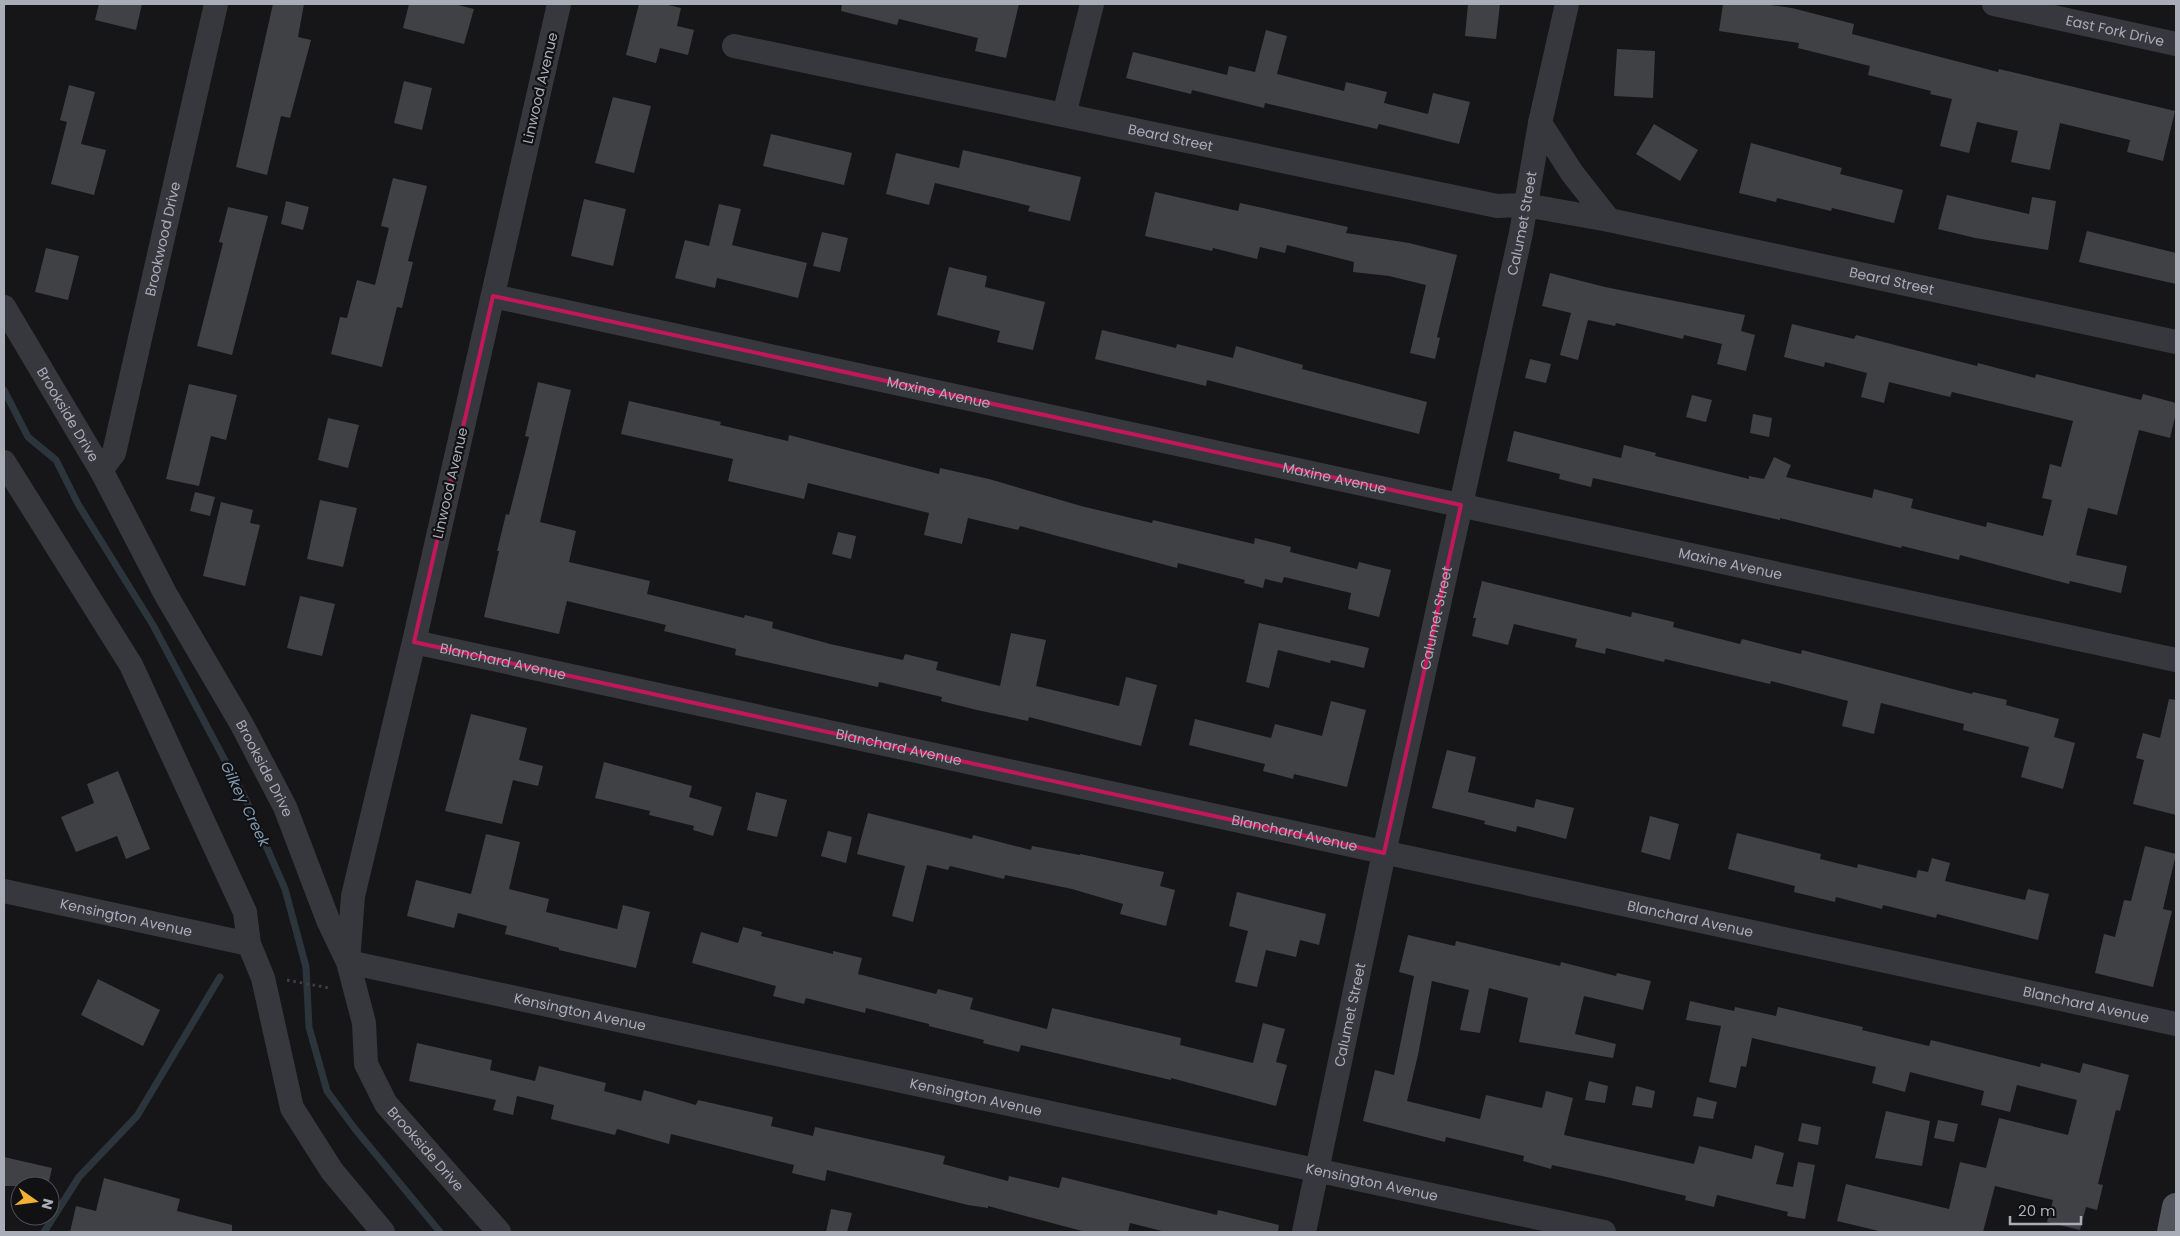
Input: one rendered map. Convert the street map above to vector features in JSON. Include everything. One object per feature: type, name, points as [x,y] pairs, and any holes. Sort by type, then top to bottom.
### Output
[{"type":"main road","points":[[2171,1232],[2176,1208]]},
{"type":"street","name":"Brookwood Drive","points":[[101,470],[114,453],[216,4]]},
{"type":"street","name":"Linwood Avenue","points":[[348,962],[354,896],[414,642],[559,4]]},
{"type":"street","points":[[1064,115],[1092,4]]},
{"type":"street","name":"Calumet Street","points":[[1304,1232],[1384,854],[1521,233],[1540,123],[1567,4]]},
{"type":"street","name":"East Fork Drive","points":[[1994,4],[2176,44]]},
{"type":"street","name":"Beard Street","points":[[734,46],[1497,206],[1525,205],[1609,220],[2176,342]]},
{"type":"street","points":[[1540,123],[1572,173],[1609,220]]},
{"type":"street","name":"Maxine Avenue","points":[[493,296],[2176,660]]},
{"type":"street","name":"Brookside Drive","points":[[4,307],[101,470],[166,595],[241,723],[285,807],[328,920],[348,962],[364,1023],[366,1064],[386,1104],[499,1232]]},
{"type":"street","points":[[4,462],[131,665],[244,912],[249,944],[263,978],[292,1108],[332,1171],[383,1232]]},
{"type":"street","name":"Blanchard Avenue","points":[[414,642],[1384,854],[2176,1024]]},
{"type":"street","name":"Kensington Avenue","points":[[4,891],[249,944]]},
{"type":"street","name":"Kensington Avenue","points":[[348,962],[1604,1232]]},
{"type":"path","points":[[292,981],[329,988]]},
{"type":"highlighted area","points":[[493,296],[1461,505],[1384,853],[414,642]]},
{"type":"building","points":[[99,4],[142,4],[136,30],[95,20]]},
{"type":"building","points":[[273,4],[304,4],[298,37],[311,40],[290,118],[281,116],[267,175],[236,167]]},
{"type":"building","points":[[409,4],[454,4],[474,9],[464,44],[403,28]]},
{"type":"building","points":[[639,4],[664,4],[681,8],[677,26],[694,30],[688,55],[660,48],[656,63],[626,55]]},
{"type":"building","points":[[842,4],[1019,4],[1006,58],[975,51],[978,38],[899,19],[897,25],[841,11]]},
{"type":"building","points":[[1468,4],[1500,4],[1496,39],[1465,36]]},
{"type":"building","points":[[1723,4],[1763,4],[1792,8],[1854,24],[1852,34],[1998,72],[1999,69],[2175,111],[2163,161],[2127,152],[2130,140],[2060,123],[2050,170],[2011,162],[2018,131],[1977,122],[1969,153],[1940,146],[1952,99],[1930,94],[1931,91],[1868,75],[1870,66],[1798,48],[1799,43],[1719,31]]},
{"type":"building","points":[[1266,30],[1287,36],[1277,74],[1344,91],[1346,82],[1387,92],[1384,103],[1428,114],[1433,93],[1470,102],[1459,144],[1379,124],[1377,129],[1265,103],[1264,108],[1192,90],[1191,94],[1126,78],[1133,52],[1227,75],[1229,66],[1255,72]]},
{"type":"building","points":[[1617,49],[1655,51],[1653,98],[1614,96]]},
{"type":"building","points":[[404,81],[432,88],[422,130],[394,123]]},
{"type":"building","points":[[69,85],[95,92],[81,144],[106,150],[94,195],[51,184],[67,122],[60,120]]},
{"type":"building","points":[[613,97],[651,106],[634,173],[595,163]]},
{"type":"building","points":[[1654,124],[1698,150],[1680,181],[1636,154]]},
{"type":"building","points":[[771,134],[852,153],[844,185],[763,166]]},
{"type":"building","points":[[1751,143],[1842,168],[1840,174],[1903,190],[1894,223],[1832,208],[1831,211],[1777,198],[1776,202],[1739,193]]},
{"type":"building","points":[[963,150],[1081,177],[1070,221],[1028,211],[1030,206],[935,183],[929,205],[886,194],[896,153],[959,168]]},
{"type":"building","points":[[393,178],[427,186],[408,261],[413,262],[402,308],[397,307],[382,367],[331,354],[340,317],[347,318],[357,280],[375,285],[389,228],[381,226]]},
{"type":"building","points":[[1155,192],[1238,211],[1240,203],[1348,227],[1346,233],[1409,243],[1457,255],[1437,337],[1440,338],[1435,359],[1410,353],[1426,285],[1389,276],[1353,272],[1354,262],[1287,245],[1285,253],[1260,247],[1257,259],[1213,248],[1212,251],[1145,236]]},
{"type":"building","points":[[1947,195],[2029,214],[2032,197],[2056,201],[2048,250],[1975,238],[1938,229]]},
{"type":"building","points":[[584,199],[626,209],[613,266],[571,256]]},
{"type":"building","points":[[286,201],[309,207],[303,230],[281,224]]},
{"type":"building","points":[[719,204],[741,209],[732,245],[807,263],[798,298],[717,278],[715,288],[675,278],[685,240],[709,246]]},
{"type":"building","points":[[228,207],[268,216],[232,355],[197,346],[223,243],[219,242]]},
{"type":"building","points":[[2087,231],[2176,253],[2176,284],[2079,262]]},
{"type":"building","points":[[822,232],[848,238],[840,272],[813,266]]},
{"type":"building","points":[[46,248],[79,256],[68,300],[35,292]]},
{"type":"building","points":[[949,267],[987,276],[985,287],[1045,302],[1033,350],[997,342],[1000,331],[937,315]]},
{"type":"building","points":[[1550,273],[1605,287],[1745,315],[1741,331],[1755,335],[1746,371],[1717,364],[1722,344],[1684,335],[1683,339],[1616,323],[1615,326],[1588,320],[1578,360],[1560,355],[1571,313],[1542,306]]},
{"type":"building","points":[[1792,324],[1854,339],[1856,335],[1977,366],[1978,363],[2035,378],[2036,374],[2141,400],[2143,394],[2176,403],[2176,413],[2170,438],[2139,430],[2117,515],[2088,508],[2076,555],[2127,566],[2121,593],[2070,581],[2069,584],[1960,555],[1959,560],[1902,546],[1901,548],[1780,518],[1780,520],[1593,478],[1591,487],[1559,479],[1560,474],[1507,461],[1514,431],[1621,458],[1624,445],[1656,453],[1655,456],[1749,479],[1749,476],[1764,479],[1774,457],[1791,465],[1786,477],[1872,498],[1874,489],[1913,499],[1911,508],[1986,527],[1987,522],[2043,536],[2052,500],[2042,498],[2050,464],[2061,467],[2073,421],[1952,392],[1950,397],[1889,382],[1884,403],[1861,397],[1867,373],[1825,362],[1824,367],[1784,357]]},
{"type":"building","points":[[1102,330],[1176,348],[1177,344],[1233,358],[1236,346],[1303,365],[1302,369],[1427,402],[1419,434],[1207,380],[1206,386],[1095,359]]},
{"type":"building","points":[[1530,359],[1551,364],[1546,383],[1525,378]]},
{"type":"building","points":[[538,382],[571,390],[540,522],[576,531],[569,562],[650,581],[647,594],[744,618],[745,615],[773,622],[772,628],[830,644],[903,660],[905,654],[938,662],[936,670],[1000,686],[1011,633],[1046,640],[1036,686],[1119,706],[1126,677],[1157,685],[1141,746],[1029,717],[1028,721],[977,710],[941,701],[942,697],[879,682],[878,687],[735,655],[736,649],[664,631],[666,625],[567,601],[559,634],[484,617],[506,514],[509,515],[529,437],[525,436]]},
{"type":"building","points":[[189,384],[237,395],[226,440],[211,436],[199,486],[166,479]]},
{"type":"building","points":[[1692,395],[1712,400],[1706,422],[1686,417]]},
{"type":"building","points":[[629,401],[721,422],[720,425],[788,441],[789,435],[939,474],[940,468],[989,479],[1081,506],[1152,523],[1153,520],[1254,544],[1255,538],[1291,547],[1290,552],[1357,569],[1359,562],[1391,570],[1379,617],[1348,609],[1351,593],[1284,577],[1282,583],[1265,579],[1263,588],[1244,583],[1245,580],[1178,563],[1177,568],[1020,526],[1018,530],[968,518],[962,544],[924,535],[929,513],[808,483],[804,499],[728,481],[733,459],[621,434]]},
{"type":"building","points":[[1753,414],[1772,418],[1769,437],[1750,433]]},
{"type":"building","points":[[328,418],[359,425],[348,468],[318,460]]},
{"type":"building","points":[[195,492],[215,497],[210,516],[190,511]]},
{"type":"building","points":[[320,500],[357,508],[343,567],[307,559]]},
{"type":"building","points":[[221,502],[253,510],[250,523],[260,525],[245,586],[203,576]]},
{"type":"building","points":[[838,532],[856,536],[851,559],[832,554]]},
{"type":"building","points":[[1482,581],[1631,617],[1632,612],[1674,622],[1673,627],[1740,644],[1742,639],[1801,654],[1802,650],[1972,694],[1973,692],[2007,700],[2006,705],[2059,719],[2054,737],[2075,743],[2063,789],[2021,777],[2029,747],[1963,730],[1964,724],[1881,703],[1874,734],[1842,726],[1848,701],[1771,681],[1770,684],[1665,659],[1664,662],[1606,648],[1605,654],[1575,647],[1577,639],[1514,624],[1508,645],[1472,636],[1476,618],[1473,618]]},
{"type":"building","points":[[300,596],[335,604],[322,656],[287,648]]},
{"type":"building","points":[[1259,623],[1369,648],[1364,668],[1331,660],[1330,663],[1278,650],[1269,688],[1246,682]]},
{"type":"building","points":[[2169,699],[2176,700],[2176,815],[2133,804],[2144,760],[2136,758],[2143,733],[2160,738]]},
{"type":"building","points":[[1331,701],[1366,710],[1347,787],[1294,774],[1293,779],[1263,771],[1265,764],[1189,745],[1195,719],[1271,738],[1275,724],[1322,736]]},
{"type":"building","points":[[471,714],[527,728],[519,760],[543,766],[538,786],[513,780],[502,824],[445,811]]},
{"type":"building","points":[[1447,750],[1476,757],[1468,792],[1534,808],[1536,799],[1574,808],[1566,839],[1517,826],[1516,832],[1484,824],[1485,821],[1432,808]]},
{"type":"building","points":[[604,762],[692,786],[689,797],[722,807],[713,836],[693,830],[694,826],[649,815],[650,811],[595,798]]},
{"type":"building","points":[[118,771],[150,849],[126,859],[117,836],[76,852],[61,817],[94,803],[87,784]]},
{"type":"building","points":[[756,792],[787,800],[777,837],[747,830]]},
{"type":"building","points":[[868,813],[972,839],[973,835],[1031,850],[1032,846],[1164,872],[1160,886],[1175,890],[1166,926],[1120,914],[1123,904],[1072,889],[1005,875],[1004,879],[950,866],[948,870],[927,865],[913,922],[892,916],[905,866],[857,854]]},
{"type":"building","points":[[1650,816],[1679,824],[1670,860],[1641,852]]},
{"type":"building","points":[[828,831],[852,837],[846,863],[821,856]]},
{"type":"building","points":[[1737,833],[1821,854],[1820,859],[1857,868],[1858,864],[1916,878],[1918,870],[1928,872],[1932,858],[1950,863],[1945,881],[2025,900],[2028,889],[2049,894],[2038,940],[1937,914],[1936,918],[1883,905],[1882,909],[1836,897],[1835,902],[1794,892],[1795,886],[1728,869]]},
{"type":"building","points":[[486,834],[520,842],[509,889],[549,899],[546,912],[617,929],[623,905],[650,912],[636,968],[559,950],[559,948],[505,934],[507,926],[458,913],[454,928],[407,916],[416,880],[471,894]]},
{"type":"building","points":[[2145,846],[2176,854],[2163,909],[2172,911],[2153,987],[2095,973],[2104,934],[2115,937],[2124,900],[2131,901]]},
{"type":"building","points":[[1237,892],[1326,914],[1319,945],[1300,940],[1296,957],[1266,950],[1257,987],[1235,982],[1248,931],[1229,926]]},
{"type":"building","points":[[743,927],[762,932],[761,936],[833,954],[833,951],[862,958],[858,974],[936,994],[938,989],[973,998],[970,1009],[1047,1029],[1052,1008],[1181,1038],[1180,1045],[1253,1063],[1263,1023],[1285,1029],[1276,1062],[1287,1065],[1276,1106],[1171,1078],[1171,1080],[1021,1045],[1019,1052],[983,1043],[984,1040],[929,1026],[929,1024],[866,1008],[865,1013],[806,998],[804,1004],[773,996],[776,986],[692,963],[701,932],[738,943]]},
{"type":"building","points":[[1408,935],[1455,946],[1456,941],[1560,966],[1561,962],[1616,976],[1617,973],[1651,981],[1643,1010],[1584,996],[1575,1034],[1616,1044],[1613,1058],[1519,1042],[1528,998],[1489,988],[1480,1033],[1460,1030],[1469,990],[1432,981],[1407,1101],[1480,1119],[1486,1095],[1542,1108],[1546,1091],[1573,1098],[1564,1135],[1694,1164],[1699,1146],[1752,1159],[1755,1145],[1784,1153],[1776,1184],[1793,1187],[1798,1162],[1815,1165],[1805,1219],[1787,1216],[1788,1212],[1717,1195],[1714,1207],[1685,1200],[1686,1196],[1611,1178],[1552,1165],[1551,1169],[1523,1161],[1524,1156],[1446,1137],[1445,1142],[1363,1121],[1375,1070],[1394,1075],[1414,976],[1399,972]]},
{"type":"building","points":[[98,979],[160,1010],[143,1046],[81,1015]]},
{"type":"building","points":[[1690,1001],[1734,1011],[1735,1007],[1776,1016],[1778,1007],[1863,1027],[1862,1030],[1929,1046],[1931,1040],[2040,1067],[2041,1063],[2080,1073],[2083,1063],[2129,1075],[2120,1111],[2116,1110],[2098,1184],[2103,1185],[2097,1210],[2086,1207],[2080,1230],[2047,1222],[2053,1200],[1995,1186],[1983,1232],[1883,1232],[1837,1221],[1846,1184],[1949,1209],[1960,1162],[1986,1168],[1999,1118],[2068,1135],[2077,1100],[2017,1085],[2010,1112],[1981,1105],[1984,1091],[1910,1072],[1905,1092],[1872,1083],[1876,1067],[1752,1038],[1746,1067],[1741,1066],[1736,1088],[1709,1082],[1721,1026],[1686,1020]]},
{"type":"building","points":[[417,1043],[492,1060],[490,1070],[535,1081],[539,1066],[606,1083],[604,1091],[641,1101],[644,1090],[696,1105],[698,1100],[773,1117],[771,1126],[813,1136],[815,1127],[945,1156],[943,1164],[1008,1181],[1009,1176],[1059,1188],[1062,1177],[1217,1215],[1218,1210],[1279,1225],[1278,1232],[1166,1232],[1130,1223],[1128,1232],[1086,1232],[988,1206],[988,1208],[968,1205],[827,1170],[825,1181],[792,1173],[794,1165],[671,1134],[669,1144],[617,1129],[615,1135],[551,1119],[554,1105],[517,1096],[513,1115],[493,1110],[496,1100],[409,1081]]},
{"type":"building","points":[[1589,1081],[1608,1086],[1605,1103],[1585,1100]]},
{"type":"building","points":[[1636,1086],[1655,1091],[1652,1108],[1632,1105]]},
{"type":"building","points":[[1697,1097],[1717,1102],[1713,1119],[1693,1116]]},
{"type":"building","points":[[1886,1111],[1930,1121],[1922,1166],[1875,1158]]},
{"type":"building","points":[[1938,1120],[1958,1124],[1954,1142],[1934,1138]]},
{"type":"building","points":[[1802,1123],[1821,1127],[1818,1145],[1798,1141]]},
{"type":"building","points":[[4,1157],[52,1168],[50,1176],[10,1176],[10,1186],[4,1186]]},
{"type":"building","points":[[104,1178],[180,1199],[177,1211],[232,1225],[232,1232],[70,1232],[76,1206],[96,1211]]},
{"type":"building","points":[[831,1209],[852,1213],[847,1232],[826,1232]]},
{"type":"waterway","name":"Gilkey Creek","points":[[4,390],[28,437],[56,460],[78,504],[153,625],[246,800],[285,889],[306,967],[309,1027],[327,1091],[355,1129],[440,1232]]},
{"type":"waterway","points":[[44,1232],[79,1177],[137,1116],[220,977]]}]
